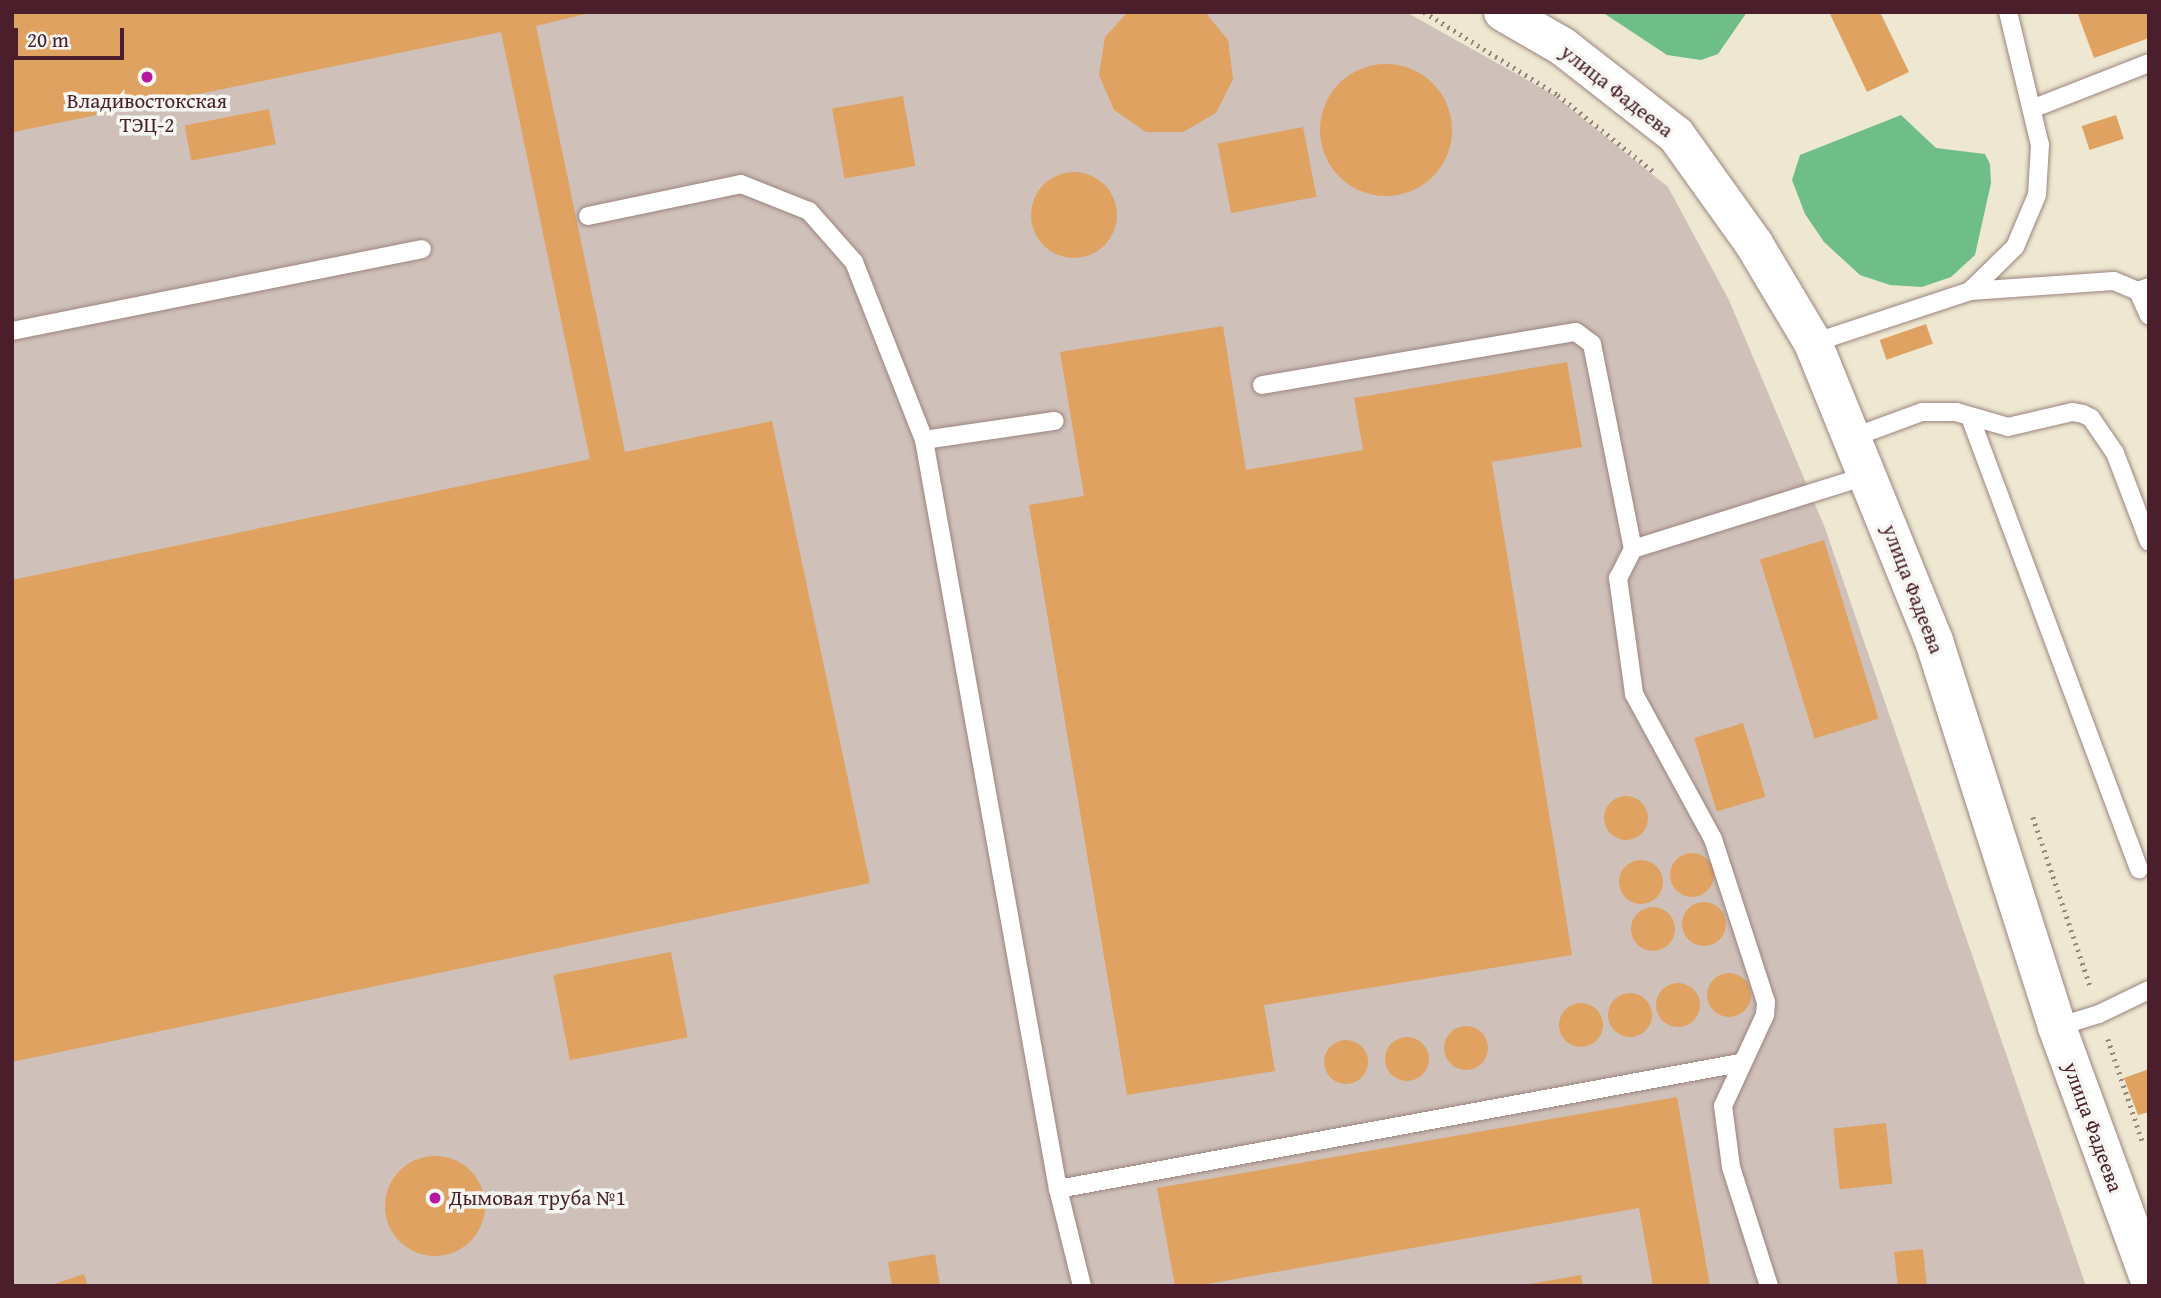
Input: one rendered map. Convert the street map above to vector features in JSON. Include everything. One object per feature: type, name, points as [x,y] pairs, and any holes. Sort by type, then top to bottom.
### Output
[{"type":"main road","name":"улица Фадеева","points":[[1503,12],[1562,46],[1676,135],[1754,244],[1813,343],[1854,437],[1946,675],[2057,1027],[2149,1278]]},
{"type":"lane","points":[[1970,291],[2015,247],[2028,222],[2039,170],[2034,108],[2008,12]]},
{"type":"lane","points":[[2034,108],[2149,63]]},
{"type":"lane","points":[[588,216],[741,184],[809,211],[854,262],[924,440],[1058,1189],[1082,1286]]},
{"type":"lane","points":[[12,331],[422,249]]},
{"type":"lane","points":[[1813,343],[1970,291],[2114,281],[2143,289],[2149,316]]},
{"type":"lane","points":[[1262,385],[1576,332],[1592,344],[1633,549],[1618,578],[1634,694],[1713,839],[1766,1002],[1765,1015],[1740,1063],[1723,1106],[1731,1167],[1769,1286]]},
{"type":"lane","points":[[1854,437],[1922,412],[1970,417],[2008,428],[2072,412],[2091,418],[2115,453],[2149,542]]},
{"type":"lane","points":[[1970,417],[2140,869]]},
{"type":"lane","points":[[924,440],[1055,421]]},
{"type":"lane","points":[[1633,549],[1869,475]]},
{"type":"lane","points":[[2057,1027],[2099,1014],[2149,990]]},
{"type":"lane","points":[[1058,1189],[1740,1063]]},
{"type":"path","points":[[1424,12],[1558,95],[1661,178]]},
{"type":"shaded area","name":"Владивостокская ТЭЦ-2","points":[[12,12],[1406,12],[1554,95],[1668,187],[1729,300],[1825,528],[2086,1286],[12,1286]]},
{"type":"green space","points":[[1602,12],[1747,12],[1718,54],[1701,60],[1667,55]]},
{"type":"green space","points":[[1901,115],[1936,148],[1985,154],[1990,164],[1991,183],[1975,255],[1951,277],[1922,287],[1890,285],[1860,275],[1824,242],[1805,214],[1792,180],[1800,155]]},
{"type":"building","points":[[12,12],[594,12],[536,26],[625,452],[772,421],[870,883],[12,1062],[12,580],[590,459],[501,32],[14,132]]},
{"type":"building","points":[[1128,12],[1205,12],[1228,40],[1233,79],[1216,113],[1183,132],[1146,132],[1114,110],[1099,75],[1105,37]]},
{"type":"building","points":[[1829,12],[1880,12],[1909,72],[1867,92]]},
{"type":"building","points":[[2077,12],[2149,12],[2149,38],[2094,58]]},
{"type":"building","points":[[1386,64],[1411,69],[1433,83],[1447,105],[1452,130],[1447,155],[1433,177],[1411,191],[1386,196],[1361,191],[1339,177],[1325,155],[1320,130],[1325,105],[1339,83],[1361,69]]},
{"type":"building","points":[[903,96],[915,166],[844,178],[832,109]]},
{"type":"building","points":[[269,109],[276,144],[191,161],[185,125]]},
{"type":"building","points":[[2116,115],[2124,139],[2089,150],[2082,126]]},
{"type":"building","points":[[1303,127],[1317,197],[1231,213],[1218,144]]},
{"type":"building","points":[[1074,172],[1090,176],[1104,185],[1113,199],[1117,215],[1113,231],[1104,245],[1090,254],[1074,258],[1058,254],[1044,245],[1035,231],[1031,215],[1035,199],[1044,185],[1058,176]]},
{"type":"building","points":[[1926,324],[1933,344],[1887,360],[1880,340]]},
{"type":"building","points":[[1223,326],[1246,470],[1363,450],[1354,398],[1567,362],[1582,447],[1492,462],[1572,955],[1264,1005],[1275,1071],[1127,1095],[1029,505],[1084,496],[1060,352]]},
{"type":"building","points":[[1824,540],[1879,719],[1815,738],[1760,560]]},
{"type":"building","points":[[1743,723],[1766,797],[1717,812],[1694,738]]},
{"type":"building","points":[[1626,796],[1641,803],[1648,818],[1641,833],[1626,840],[1611,833],[1604,818],[1611,803]]},
{"type":"building","points":[[1692,853],[1707,860],[1714,875],[1707,890],[1692,897],[1677,890],[1670,875],[1677,860]]},
{"type":"building","points":[[1641,860],[1657,866],[1663,882],[1657,898],[1641,904],[1625,898],[1619,882],[1625,866]]},
{"type":"building","points":[[1704,902],[1719,909],[1726,924],[1719,939],[1704,946],[1689,939],[1682,924],[1689,909]]},
{"type":"building","points":[[1653,907],[1669,913],[1675,929],[1669,945],[1653,951],[1637,945],[1631,929],[1637,913]]},
{"type":"building","points":[[671,952],[688,1037],[570,1060],[553,975]]},
{"type":"building","points":[[1729,973],[1745,979],[1751,995],[1745,1011],[1729,1017],[1713,1011],[1707,995],[1713,979]]},
{"type":"building","points":[[1678,983],[1693,990],[1700,1005],[1693,1020],[1678,1027],[1663,1020],[1656,1005],[1663,990]]},
{"type":"building","points":[[1630,993],[1646,999],[1652,1015],[1646,1031],[1630,1037],[1614,1031],[1608,1015],[1614,999]]},
{"type":"building","points":[[1581,1003],[1596,1010],[1603,1025],[1596,1040],[1581,1047],[1566,1040],[1559,1025],[1566,1010]]},
{"type":"building","points":[[1466,1026],[1482,1032],[1488,1048],[1482,1064],[1466,1070],[1450,1064],[1444,1048],[1450,1032]]},
{"type":"building","points":[[1407,1037],[1423,1043],[1429,1059],[1423,1075],[1407,1081],[1391,1075],[1385,1059],[1391,1043]]},
{"type":"building","points":[[1346,1040],[1361,1047],[1368,1062],[1361,1077],[1346,1084],[1331,1077],[1324,1062],[1331,1047]]},
{"type":"building","points":[[2149,1069],[2149,1112],[2138,1115],[2124,1078]]},
{"type":"building","points":[[1677,1097],[1710,1286],[1653,1286],[1639,1208],[1196,1286],[1175,1286],[1157,1188]]},
{"type":"building","points":[[1886,1123],[1892,1184],[1840,1189],[1833,1129]]},
{"type":"building","name":"Дымовая труба №1","points":[[435,1156],[454,1160],[470,1171],[481,1187],[485,1206],[481,1225],[470,1241],[454,1252],[435,1256],[416,1252],[400,1241],[389,1225],[385,1206],[389,1187],[400,1171],[416,1160]]},
{"type":"building","points":[[1923,1249],[1927,1286],[1898,1286],[1894,1252]]},
{"type":"building","points":[[935,1254],[940,1286],[892,1286],[888,1262]]},
{"type":"building","points":[[84,1274],[88,1286],[51,1286],[51,1285]]},
{"type":"building","points":[[1581,1275],[1583,1286],[1530,1286],[1530,1284]]},
{"type":"place","name":"Владивостокская ТЭЦ-2","points":[[147,77]]},
{"type":"place","name":"Дымовая труба №1","points":[[435,1198]]}]
